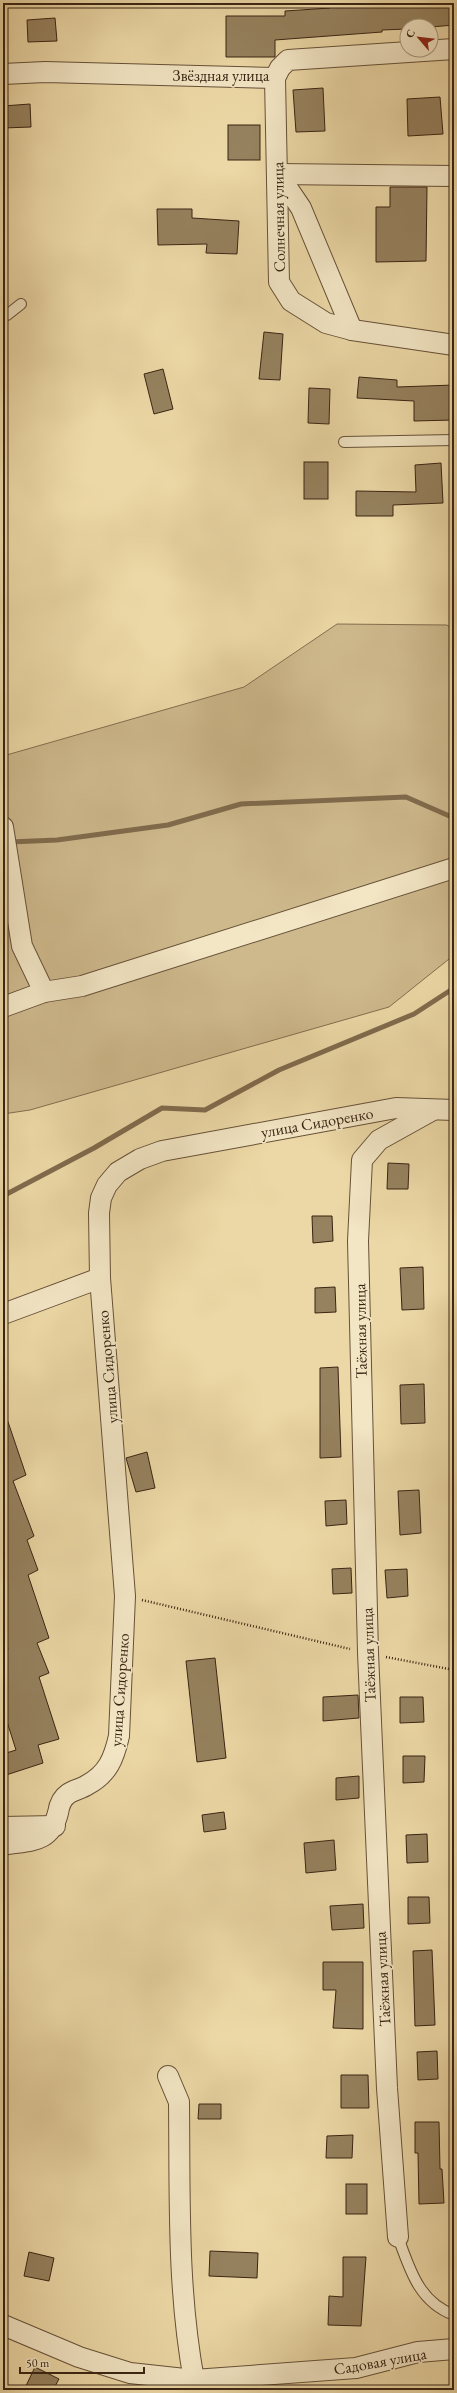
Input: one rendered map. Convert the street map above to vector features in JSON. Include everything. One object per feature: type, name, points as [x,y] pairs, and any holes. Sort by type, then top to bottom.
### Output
[{"type":"street","name":"Звёздная улица","points":[[3,74],[45,72],[275,78],[280,68],[288,60],[454,49]]},
{"type":"street","name":"Солнечная улица","points":[[275,78],[279,282],[291,301],[326,323],[352,330],[454,345]]},
{"type":"street","points":[[278,174],[454,176]]},
{"type":"street","points":[[278,174],[301,208],[352,330]]},
{"type":"street","points":[[3,827],[22,946],[44,992]]},
{"type":"street","points":[[3,1007],[44,992],[82,986],[454,868]]},
{"type":"street","name":"улица Сидоренко","points":[[55,1826],[63,1799],[68,1794],[99,1778],[107,1770],[114,1757],[119,1736],[125,1596],[100,1278],[99,1212],[101,1198],[107,1185],[118,1172],[140,1158],[162,1151],[354,1114],[396,1108],[454,1110]]},
{"type":"street","name":"Таёжная улица","points":[[398,2237],[387,2088],[368,1653],[358,1241],[362,1160],[379,1140],[433,1110]]},
{"type":"street","points":[[3,1314],[100,1278]]},
{"type":"street","points":[[3,1827],[55,1826]]},
{"type":"street","points":[[3,1845],[42,1838],[51,1832],[55,1826]]},
{"type":"street","points":[[168,2076],[179,2102],[181,2273],[185,2333],[194,2380]]},
{"type":"street","name":"Садовая улица","points":[[3,2325],[79,2357],[130,2373],[194,2380],[356,2368],[418,2352],[454,2349]]},
{"type":"lane","points":[[3,316],[7,315],[21,304]]},
{"type":"lane","points":[[344,442],[454,440]]},
{"type":"lane","points":[[398,2237],[414,2281],[430,2302],[442,2310],[454,2315]]},
{"type":"path","points":[[125,1596],[368,1653],[454,1670]]},
{"type":"shaded area","points":[[337,624],[447,625],[454,631],[454,955],[389,1007],[30,1110],[3,1114],[3,756],[244,687]]},
{"type":"building","points":[[361,3],[454,3],[454,25],[439,26],[439,18],[399,18],[399,29],[382,30],[382,32],[275,40],[275,57],[226,57],[226,16],[285,16],[285,11],[330,8],[330,5]]},
{"type":"building","points":[[55,18],[57,41],[28,42],[27,20]]},
{"type":"building","points":[[323,88],[325,131],[296,132],[293,90]]},
{"type":"building","points":[[440,97],[443,134],[408,136],[407,99]]},
{"type":"building","points":[[30,104],[31,127],[3,128],[3,106]]},
{"type":"building","points":[[228,125],[260,125],[260,160],[228,160]]},
{"type":"building","points":[[390,187],[427,187],[426,261],[376,262],[376,207],[390,207]]},
{"type":"building","points":[[157,209],[192,209],[192,218],[239,221],[237,254],[206,253],[207,244],[158,245]]},
{"type":"building","points":[[264,332],[283,334],[280,380],[259,379]]},
{"type":"building","points":[[163,369],[173,409],[154,414],[144,374]]},
{"type":"building","points":[[359,377],[397,380],[397,387],[454,385],[454,420],[414,421],[414,401],[357,398]]},
{"type":"building","points":[[309,388],[330,389],[329,424],[308,423]]},
{"type":"building","points":[[304,462],[328,462],[328,499],[304,499]]},
{"type":"building","points":[[441,463],[443,503],[393,505],[393,516],[356,516],[356,491],[416,492],[415,465]]},
{"type":"building","points":[[388,1163],[409,1164],[408,1189],[387,1189]]},
{"type":"building","points":[[312,1216],[332,1216],[333,1241],[313,1243]]},
{"type":"building","points":[[423,1267],[424,1309],[402,1310],[400,1268]]},
{"type":"building","points":[[335,1287],[336,1312],[315,1313],[315,1288]]},
{"type":"building","points":[[338,1367],[341,1457],[320,1458],[320,1368]]},
{"type":"building","points":[[424,1384],[425,1423],[401,1424],[400,1385]]},
{"type":"building","points":[[3,1413],[5,1413],[26,1475],[13,1481],[34,1536],[27,1540],[38,1570],[28,1575],[49,1638],[37,1643],[49,1673],[39,1677],[59,1739],[38,1745],[43,1763],[3,1776],[3,1754],[16,1750],[3,1709],[3,1651],[8,1649],[3,1632]]},
{"type":"building","points":[[147,1452],[155,1488],[136,1492],[126,1458]]},
{"type":"building","points":[[419,1490],[421,1533],[400,1535],[398,1491]]},
{"type":"building","points":[[346,1500],[347,1524],[326,1526],[325,1501]]},
{"type":"building","points":[[351,1568],[352,1593],[333,1594],[332,1569]]},
{"type":"building","points":[[407,1569],[408,1596],[387,1598],[385,1570]]},
{"type":"building","points":[[215,1658],[226,1758],[197,1762],[186,1661]]},
{"type":"building","points":[[358,1695],[359,1718],[323,1721],[323,1697]]},
{"type":"building","points":[[400,1697],[423,1697],[424,1722],[400,1723]]},
{"type":"building","points":[[403,1756],[425,1756],[424,1782],[403,1783]]},
{"type":"building","points":[[359,1776],[359,1798],[336,1800],[336,1778]]},
{"type":"building","points":[[224,1812],[226,1829],[204,1832],[202,1815]]},
{"type":"building","points":[[427,1834],[428,1862],[407,1863],[406,1835]]},
{"type":"building","points":[[334,1840],[336,1870],[306,1873],[304,1843]]},
{"type":"building","points":[[408,1897],[429,1897],[430,1923],[408,1924]]},
{"type":"building","points":[[363,1904],[364,1928],[332,1930],[330,1906]]},
{"type":"building","points":[[432,1950],[435,2025],[415,2026],[413,1951]]},
{"type":"building","points":[[323,1962],[363,1962],[363,2029],[333,2028],[336,1990],[323,1990]]},
{"type":"building","points":[[437,2051],[438,2079],[418,2080],[417,2052]]},
{"type":"building","points":[[341,2075],[368,2075],[369,2108],[341,2108]]},
{"type":"building","points":[[199,2104],[221,2104],[221,2119],[198,2119]]},
{"type":"building","points":[[415,2122],[439,2122],[440,2169],[442,2169],[444,2203],[419,2204],[418,2153],[415,2153]]},
{"type":"building","points":[[353,2135],[352,2158],[326,2158],[327,2136]]},
{"type":"building","points":[[346,2184],[367,2184],[367,2214],[346,2214]]},
{"type":"building","points":[[210,2251],[258,2253],[257,2278],[209,2276]]},
{"type":"building","points":[[29,2252],[54,2258],[49,2281],[24,2276]]},
{"type":"building","points":[[343,2257],[366,2257],[361,2326],[328,2325],[329,2296],[343,2297]]},
{"type":"building","points":[[35,2367],[59,2379],[53,2390],[24,2390]]},
{"type":"waterway","points":[[10,842],[57,840],[168,825],[241,804],[406,797],[454,818]]},
{"type":"waterway","points":[[3,1196],[94,1148],[162,1108],[205,1110],[279,1070],[414,1014],[454,988]]}]
